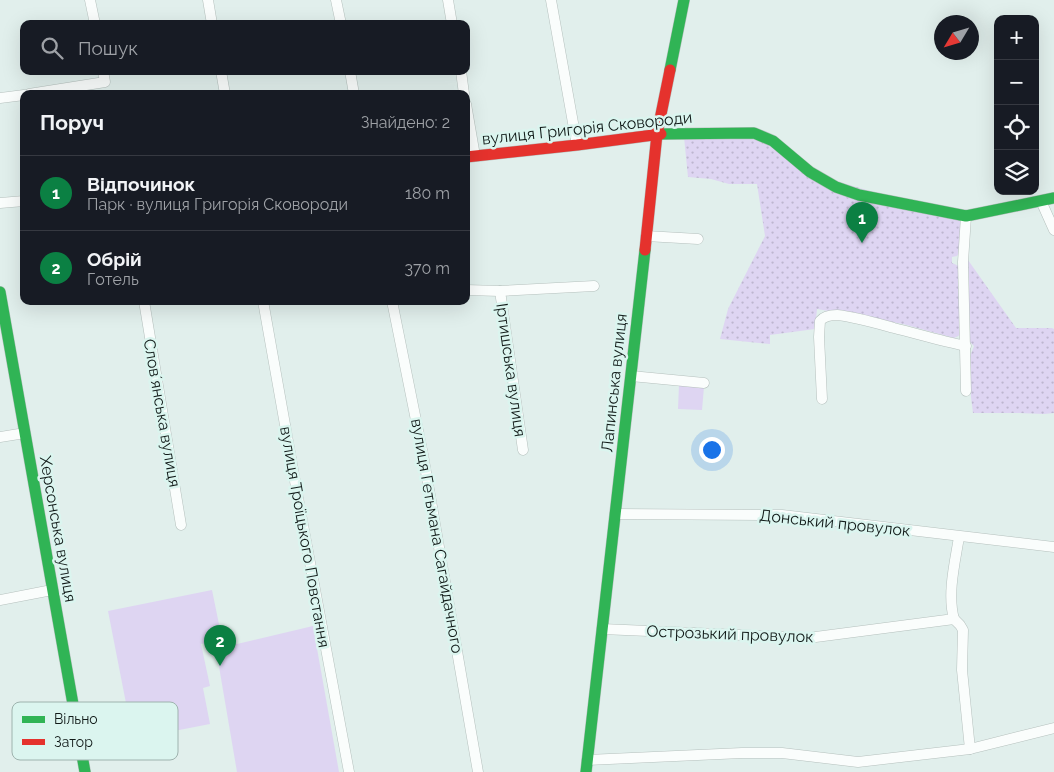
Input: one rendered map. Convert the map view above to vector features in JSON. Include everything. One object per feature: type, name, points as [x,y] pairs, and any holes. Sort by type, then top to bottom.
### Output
[{"type":"street","points":[[90,0],[94,20]]},
{"type":"street","points":[[208,0],[211,20]]},
{"type":"street","points":[[336,0],[340,20]]},
{"type":"street","points":[[448,0],[451,20]]},
{"type":"street","points":[[551,0],[577,145]]},
{"type":"street","name":"Лапинська вулиця","points":[[586,766],[657,134],[684,0]]},
{"type":"street","points":[[222,75],[224,90]]},
{"type":"street","points":[[351,75],[353,90]]},
{"type":"street","points":[[461,75],[463,90]]},
{"type":"street","points":[[46,90],[104,76]]},
{"type":"street","points":[[0,98],[20,95]]},
{"type":"street","name":"вулиця Григорія Сковороди","points":[[471,156],[577,145],[657,134],[754,133],[773,141],[810,172],[836,187],[859,195],[966,216]]},
{"type":"street","points":[[966,391],[964,262],[966,216],[1054,198]]},
{"type":"street","points":[[0,203],[20,201]]},
{"type":"street","points":[[1041,201],[1054,230]]},
{"type":"street","points":[[646,236],[698,239]]},
{"type":"street","points":[[470,290],[500,291],[594,286]]},
{"type":"street","name":"Іртишська вулиця","points":[[500,291],[523,450]]},
{"type":"street","name":"Херсонська вулиця","points":[[0,292],[72,702]]},
{"type":"street","name":"Словʼянська вулиця","points":[[145,305],[181,525]]},
{"type":"street","name":"вулиця Троїцького Повстання","points":[[264,305],[349,772]]},
{"type":"street","name":"вулиця Гетьмана Сагайдачного","points":[[393,305],[423,455],[478,772]]},
{"type":"street","points":[[822,399],[819,337],[820,321],[823,318],[837,315],[966,346]]},
{"type":"street","points":[[631,376],[704,383]]},
{"type":"street","points":[[0,437],[25,433]]},
{"type":"street","name":"Донський провулок","points":[[615,514],[782,515],[1054,547]]},
{"type":"street","points":[[959,537],[951,609],[954,619],[963,630],[962,670],[970,749]]},
{"type":"street","points":[[0,600],[52,590]]},
{"type":"street","name":"Острозький провулок","points":[[602,629],[808,638],[954,619]]},
{"type":"street","points":[[586,766],[742,753],[782,753],[858,762],[970,749],[1054,728]]},
{"type":"shaded area","points":[[684,137],[757,137],[805,172],[962,218],[961,250],[957,256],[952,257],[952,263],[959,266],[960,335],[954,338],[903,324],[817,309],[815,329],[770,335],[770,344],[720,339],[728,309],[765,236],[757,184],[729,184],[711,179],[688,177]]},
{"type":"shaded area","points":[[968,260],[1016,328],[1054,329],[1054,413],[973,413],[969,359],[974,346],[969,341]]},
{"type":"shaded area","points":[[679,385],[704,387],[702,410],[678,409]]},
{"type":"shaded area","points":[[212,590],[222,639],[201,644],[210,686],[203,688],[210,724],[178,730],[178,702],[126,702],[108,611]]},
{"type":"shaded area","points":[[313,626],[339,772],[237,772],[216,649]]},
{"type":"traffic: fast","points":[[670,70],[684,0]]},
{"type":"traffic: fast","points":[[661,134],[754,133],[773,141],[810,172],[836,187],[859,195],[966,216],[1054,198]]},
{"type":"traffic: fast","points":[[586,772],[645,250]]},
{"type":"traffic: fast","points":[[0,292],[73,702]]},
{"type":"traffic: fast","points":[[83,760],[85,772]]},
{"type":"traffic: jam","points":[[645,250],[657,134],[670,70]]},
{"type":"traffic: jam","points":[[470,157],[661,134]]},
{"type":"place","name":"Відпочинок","points":[[862,243]]},
{"type":"place","name":"Обрій","points":[[220,666]]}]
